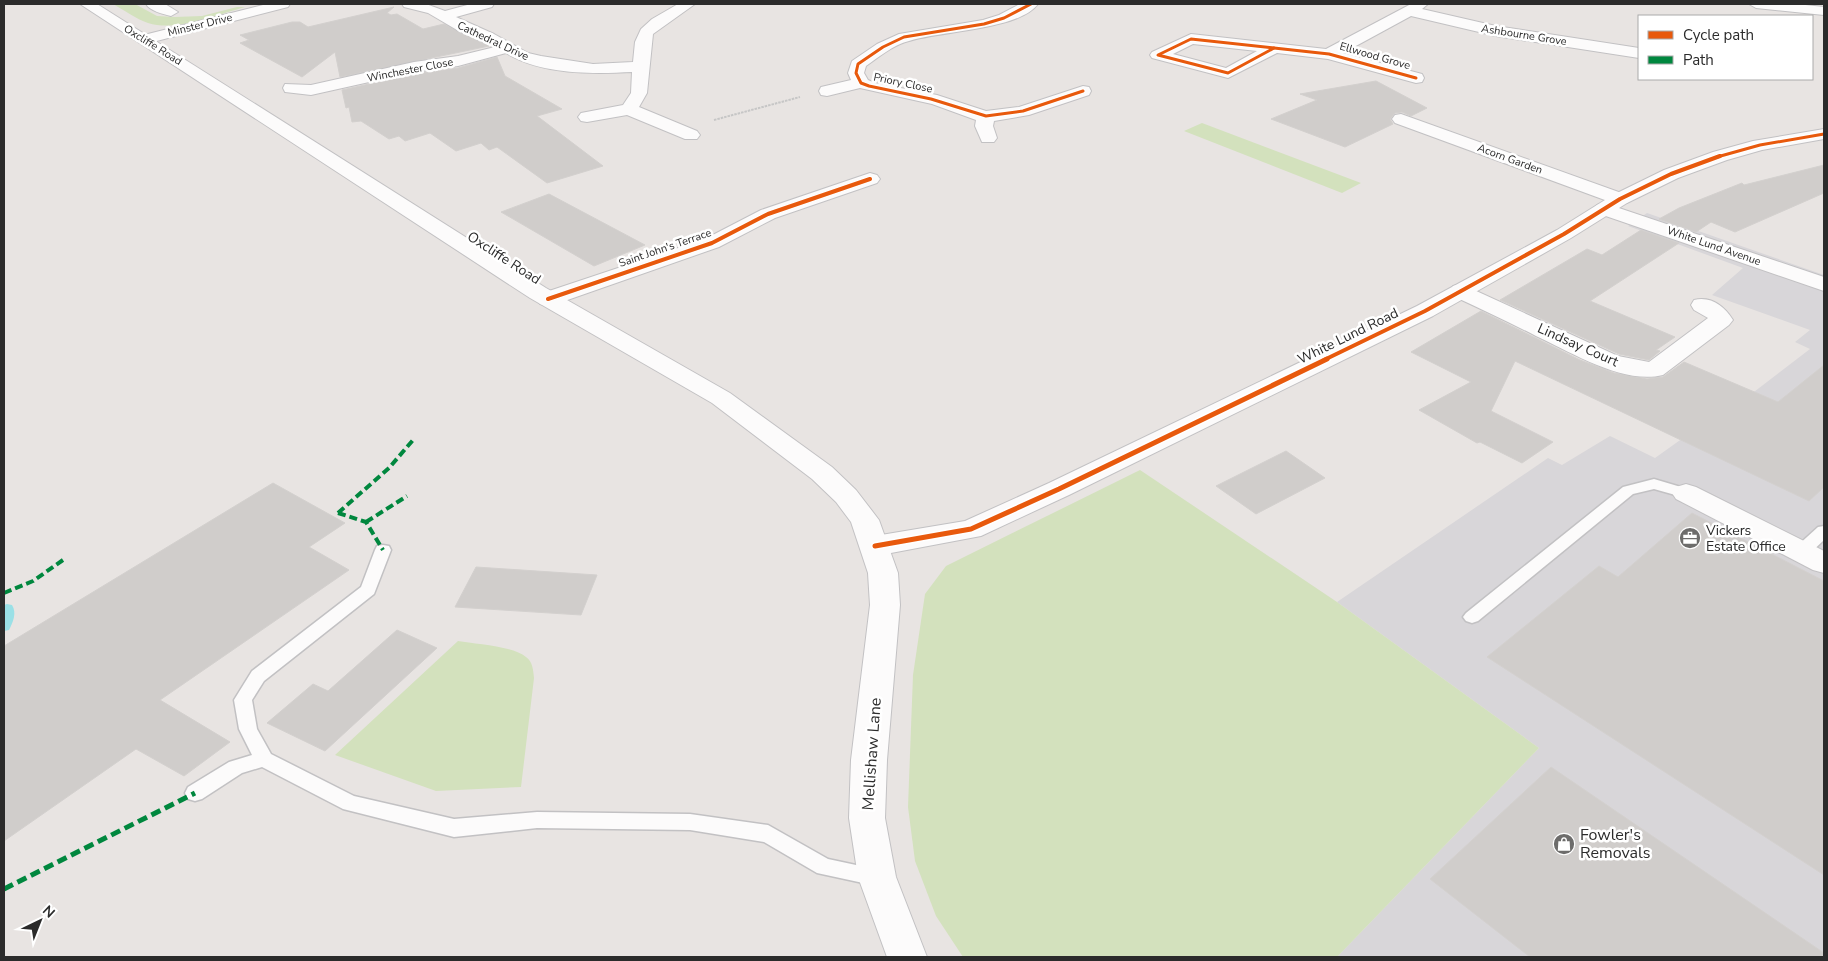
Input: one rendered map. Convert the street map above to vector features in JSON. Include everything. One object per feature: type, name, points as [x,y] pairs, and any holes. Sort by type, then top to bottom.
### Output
[{"type":"street","name":"Oxcliffe Road","points":[[87,4],[145,39],[548,299],[721,398],[822,473],[846,496],[865,520],[875,546]]},
{"type":"street","name":"Minster Drive","points":[[145,39],[284,4]]},
{"type":"street","name":"Cathedral Drive","points":[[409,4],[433,10],[538,61],[562,66],[594,68],[641,67]]},
{"type":"street","points":[[443,16],[487,4]]},
{"type":"street","points":[[629,109],[639,93],[643,42],[646,32],[657,22],[688,4]]},
{"type":"street","name":"Priory Close","points":[[1031,4],[1004,18],[984,24],[957,27],[904,38],[883,47],[858,64],[856,73],[861,83],[874,88],[935,100],[960,110],[982,130],[1014,112],[1083,91]]},
{"type":"street","points":[[1756,4],[1824,11]]},
{"type":"street","points":[[1817,4],[1824,11]]},
{"type":"street","points":[[1329,54],[1415,8]]},
{"type":"street","name":"Ashbourne Grove","points":[[1415,8],[1496,31],[1638,53]]},
{"type":"street","name":"Ellwood Grove","points":[[1274,48],[1228,73],[1158,55],[1191,39],[1274,48],[1329,54],[1416,78]]},
{"type":"street","name":"Winchester Close","points":[[291,88],[309,96],[414,67],[458,60],[508,48]]},
{"type":"street","points":[[828,91],[861,83]]},
{"type":"street","points":[[1057,99],[1080,111]]},
{"type":"street","points":[[587,116],[629,109],[688,129]]},
{"type":"street","name":"Acorn Garden","points":[[1396,118],[1612,204]]},
{"type":"street","name":"White Lund Road","points":[[875,546],[971,529],[1256,394],[1461,291],[1564,234],[1612,204],[1671,174],[1720,156],[1760,145],[1824,134]]},
{"type":"street","name":"Saint John's Terrace","points":[[548,299],[712,243],[768,214],[870,179]]},
{"type":"street","name":"White Lund Avenue","points":[[1612,204],[1824,284]]},
{"type":"street","name":"Lindsay Court","points":[[1461,291],[1584,350],[1637,370],[1654,370],[1721,320],[1717,313],[1702,305]]},
{"type":"street","points":[[1686,493],[1813,557]]},
{"type":"street","name":"Mellishaw Lane","points":[[875,546],[883,573],[885,605],[869,760],[867,818],[877,878],[907,957]]},
{"type":"lane","points":[[1472,617],[1628,490],[1654,484],[1686,493]]},
{"type":"lane","points":[[1813,557],[1824,531]]},
{"type":"lane","points":[[383,550],[368,590],[258,676],[243,700],[248,729],[264,759],[350,803],[454,828],[537,820],[690,822],[768,834],[824,867],[877,878]]},
{"type":"lane","points":[[195,792],[236,767],[264,759]]},
{"type":"path","points":[[688,129],[828,91]]},
{"type":"shaded area","points":[[1647,213],[1824,275],[1824,957],[1337,957],[1539,748],[1337,602],[1548,458],[1562,465],[1610,436],[1655,458],[1697,428],[1703,431],[1810,349],[1795,342],[1810,330],[1712,295],[1743,268],[1628,226]]},
{"type":"green space","points":[[113,4],[135,4],[157,16],[175,17],[202,16],[237,7],[245,7],[184,24],[159,25],[148,23]]},
{"type":"green space","points":[[1202,123],[1361,183],[1342,193],[1184,131]]},
{"type":"green space","points":[[1140,470],[1337,602],[1539,748],[1337,957],[963,957],[936,916],[915,861],[908,807],[913,675],[925,594],[946,566]]},
{"type":"green space","points":[[458,641],[512,650],[526,657],[531,664],[534,678],[521,787],[436,791],[335,755]]},
{"type":"building","points":[[394,7],[387,13],[391,15],[397,14],[423,29],[444,24],[489,46],[340,77],[335,52],[302,77],[240,43],[249,40],[240,35],[292,22],[300,22],[308,27]]},
{"type":"building","points":[[497,57],[505,76],[562,109],[537,116],[603,166],[547,183],[497,147],[489,150],[481,143],[456,151],[430,133],[405,141],[399,136],[389,139],[361,121],[352,122],[349,107],[346,108],[342,90],[414,74],[458,68]]},
{"type":"building","points":[[1376,81],[1427,108],[1411,116],[1402,112],[1395,113],[1390,119],[1393,124],[1345,147],[1271,119],[1317,100],[1300,94]]},
{"type":"building","points":[[1824,165],[1824,193],[1735,232],[1711,222],[1696,232],[1659,219],[1679,208],[1742,183],[1744,185]]},
{"type":"building","points":[[549,194],[645,245],[594,266],[501,212]]},
{"type":"building","points":[[1641,230],[1679,243],[1590,301],[1675,337],[1656,350],[1660,351],[1649,360],[1619,354],[1500,300],[1587,249],[1602,255]]},
{"type":"building","points":[[1481,311],[1580,360],[1614,373],[1647,379],[1663,377],[1684,362],[1778,402],[1824,365],[1824,487],[1809,501],[1515,361],[1491,411],[1553,442],[1522,463],[1480,442],[1477,443],[1419,410],[1471,382],[1411,352]]},
{"type":"building","points":[[1286,451],[1325,478],[1256,514],[1216,486]]},
{"type":"building","points":[[273,483],[345,523],[309,547],[349,570],[160,700],[230,742],[184,776],[136,749],[4,841],[4,646]]},
{"type":"building","points":[[1692,513],[1824,581],[1824,875],[1487,657],[1599,566],[1618,577]]},
{"type":"building","points":[[476,567],[597,575],[581,615],[455,607]]},
{"type":"building","points":[[397,630],[437,648],[325,751],[267,723],[313,684],[328,691]]},
{"type":"building","name":"Fowler's Removals","points":[[1551,767],[1824,953],[1824,957],[1530,957],[1430,879]]},
{"type":"waterway","points":[[4,626],[7,619],[7,609]]},
{"type":"marked path","points":[[338,513],[389,468],[413,440]]},
{"type":"marked path","points":[[366,522],[407,496]]},
{"type":"marked path","points":[[338,513],[366,522],[383,550]]},
{"type":"marked path","points":[[4,593],[33,581],[63,560]]},
{"type":"marked path","points":[[4,889],[195,793]]},
{"type":"cycle path","points":[[1031,4],[1004,18],[984,24],[904,37],[883,47],[858,64],[856,73],[861,83],[869,86],[931,99],[986,116],[998,116],[1023,111],[1083,91]]},
{"type":"cycle path","points":[[1274,48],[1191,39],[1158,55],[1228,73],[1274,48],[1329,54],[1416,78]]},
{"type":"cycle path","points":[[875,546],[971,529],[1059,489],[1425,311],[1564,234],[1620,199],[1671,174],[1720,156],[1760,145],[1824,134]]},
{"type":"cycle path","points":[[548,299],[712,243],[768,214],[870,179]]},
{"type":"place","name":"Vickers Estate Office","points":[[1690,538]]},
{"type":"place","name":"Fowler's Removals","points":[[1564,844]]}]
